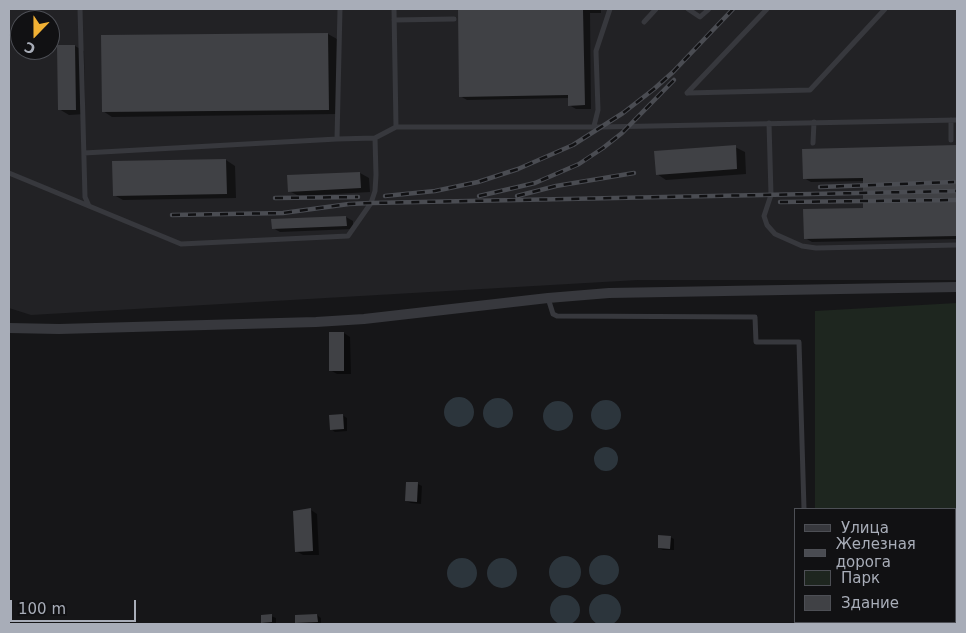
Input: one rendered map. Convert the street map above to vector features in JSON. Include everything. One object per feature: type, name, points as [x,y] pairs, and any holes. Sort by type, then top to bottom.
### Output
[{"type":"street","points":[[9,328],[59,329],[364,319],[548,298],[610,293],[957,287]]},
{"type":"lane","points":[[80,9],[85,197],[89,206]]},
{"type":"lane","points":[[337,139],[340,9]]},
{"type":"lane","points":[[394,9],[396,127]]},
{"type":"lane","points":[[594,126],[598,110],[596,51],[610,9]]},
{"type":"lane","points":[[644,22],[656,9]]},
{"type":"lane","points":[[688,9],[700,17],[709,9]]},
{"type":"lane","points":[[767,9],[687,93],[810,90],[884,9]]},
{"type":"lane","points":[[394,20],[454,19]]},
{"type":"lane","points":[[84,153],[375,138],[396,127],[954,120],[951,140]]},
{"type":"lane","points":[[813,143],[814,122]]},
{"type":"lane","points":[[769,123],[771,195],[764,216],[767,225],[775,234],[802,246],[816,248],[957,245]]},
{"type":"lane","points":[[9,173],[181,244],[348,236],[370,203],[375,191],[375,138]]},
{"type":"lane","points":[[548,298],[553,314],[557,316],[755,318],[756,342],[800,342],[804,508]]},
{"type":"shaded area","points":[[9,9],[957,9],[957,280],[638,280],[31,315],[9,308]]},
{"type":"shaded area","points":[[459,397],[470,401],[474,412],[470,423],[459,427],[448,423],[444,412],[448,401]]},
{"type":"shaded area","points":[[498,398],[509,402],[513,413],[509,424],[498,428],[487,424],[483,413],[487,402]]},
{"type":"shaded area","points":[[606,400],[617,404],[621,415],[617,426],[606,430],[595,426],[591,415],[595,404]]},
{"type":"shaded area","points":[[558,401],[569,405],[573,416],[569,427],[558,431],[547,427],[543,416],[547,405]]},
{"type":"shaded area","points":[[606,447],[615,450],[618,459],[615,468],[606,471],[597,468],[594,459],[597,450]]},
{"type":"shaded area","points":[[604,555],[610,556],[618,564],[618,576],[610,584],[604,585],[598,584],[590,576],[589,570],[590,564],[598,556]]},
{"type":"shaded area","points":[[565,556],[571,557],[576,561],[580,566],[580,578],[576,583],[571,587],[565,588],[559,587],[554,583],[550,578],[549,572],[550,566],[554,561],[559,557]]},
{"type":"shaded area","points":[[462,558],[472,563],[477,573],[472,583],[462,588],[452,583],[447,573],[452,563]]},
{"type":"shaded area","points":[[502,558],[513,562],[517,573],[513,584],[502,588],[491,584],[487,573],[491,562]]},
{"type":"shaded area","points":[[605,594],[616,599],[621,610],[616,621],[605,626],[594,621],[589,610],[594,599]]},
{"type":"shaded area","points":[[565,595],[576,599],[580,610],[576,621],[565,625],[554,621],[550,610],[554,599]]},
{"type":"green space","points":[[957,303],[956,535],[956,508],[815,508],[815,311]]},
{"type":"green space","points":[[815,623],[932,623],[931,624]]},
{"type":"building","points":[[458,9],[583,9],[585,105],[568,106],[568,95],[459,97]]},
{"type":"building","points":[[328,33],[329,110],[102,112],[101,35]]},
{"type":"building","points":[[60,45],[75,45],[76,110],[58,110],[57,60],[60,60]]},
{"type":"building","points":[[736,145],[737,169],[656,175],[654,151]]},
{"type":"building","points":[[957,145],[957,236],[804,239],[803,209],[863,208],[863,178],[803,179],[802,149]]},
{"type":"building","points":[[226,159],[227,194],[113,196],[112,161]]},
{"type":"building","points":[[360,172],[361,188],[288,192],[287,175]]},
{"type":"building","points":[[346,216],[347,226],[272,229],[271,219]]},
{"type":"building","points":[[329,332],[344,332],[344,371],[329,371]]},
{"type":"building","points":[[343,414],[344,429],[330,430],[329,415]]},
{"type":"building","points":[[406,482],[418,482],[417,502],[405,501]]},
{"type":"building","points":[[311,508],[313,551],[295,552],[293,511]]},
{"type":"building","points":[[658,535],[671,536],[670,549],[658,548]]},
{"type":"building","points":[[272,614],[272,622],[261,623],[261,615]]},
{"type":"building","points":[[317,614],[318,622],[295,623],[295,615]]},
{"type":"railway","points":[[385,196],[435,191],[478,182],[518,169],[573,145],[623,113],[654,89],[673,72],[733,9]]},
{"type":"railway","points":[[479,196],[535,183],[579,164],[622,133],[674,80]]},
{"type":"railway","points":[[517,196],[556,186],[634,173]]},
{"type":"railway","points":[[820,187],[954,182]]},
{"type":"railway","points":[[172,215],[283,213],[371,203],[957,191]]},
{"type":"railway","points":[[275,198],[358,197]]},
{"type":"railway","points":[[780,202],[957,200]]}]
